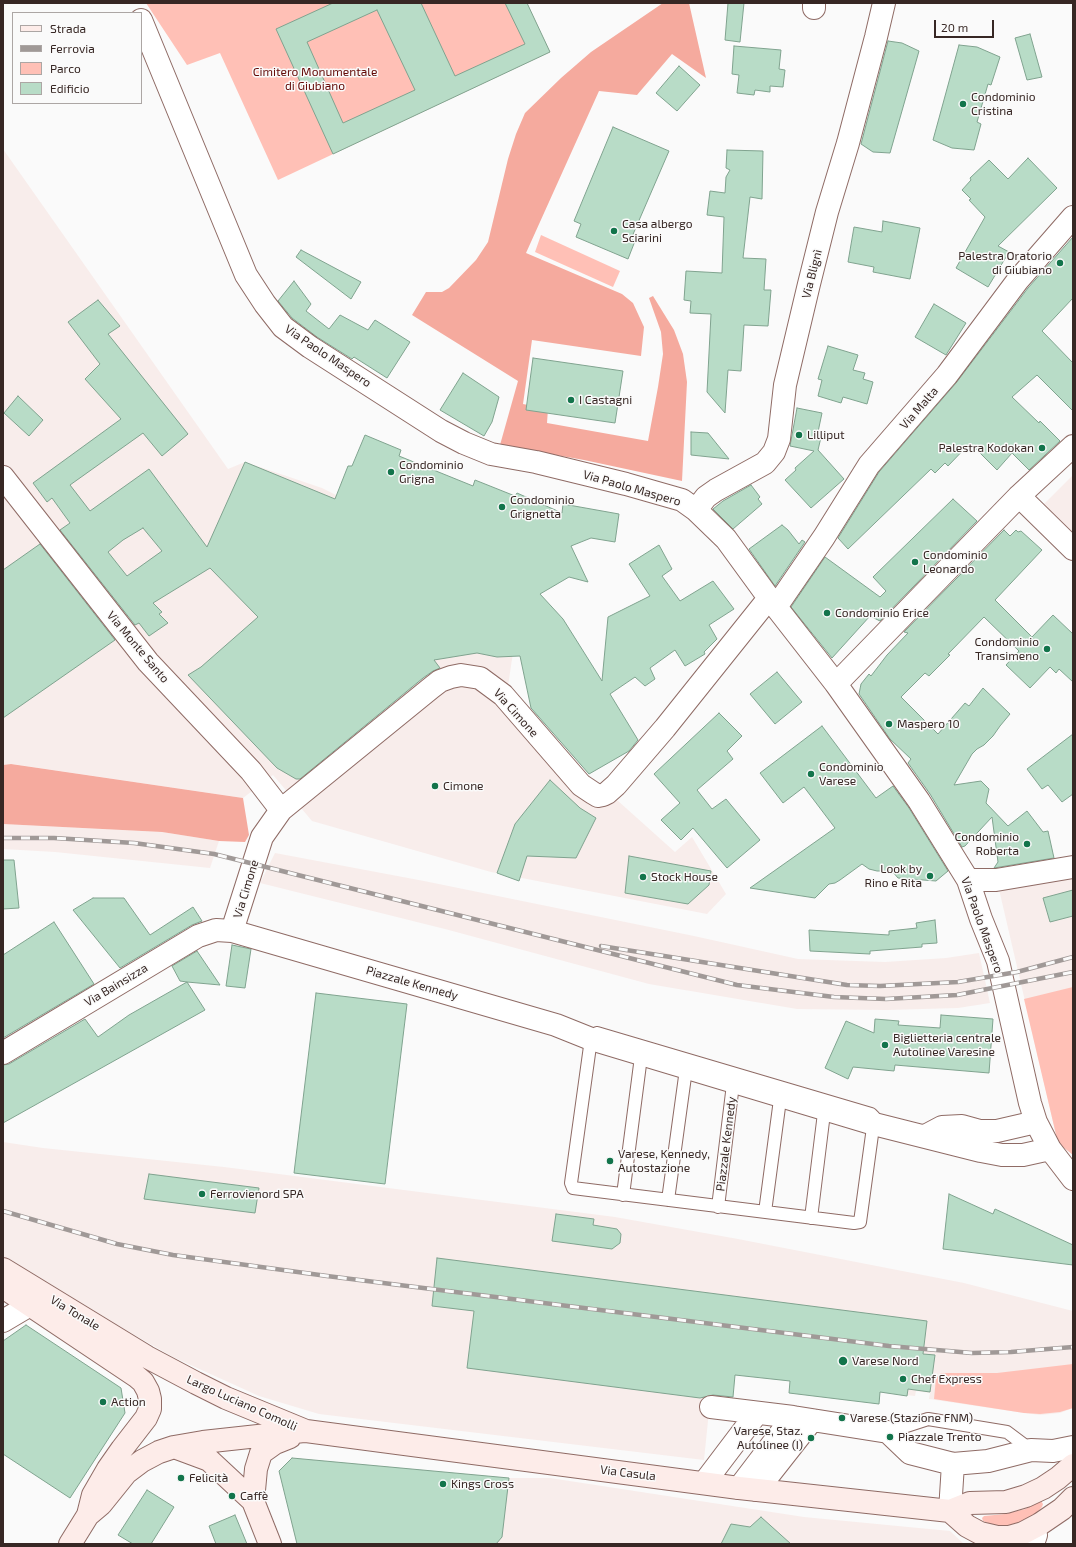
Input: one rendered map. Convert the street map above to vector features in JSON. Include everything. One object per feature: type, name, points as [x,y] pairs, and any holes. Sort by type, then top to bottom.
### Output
[{"type":"main road","name":"Via Tonale","points":[[3,1269],[147,1357]]},
{"type":"main road","name":"Via Tonale","points":[[3,1286],[136,1376],[143,1382],[148,1391],[150,1409],[146,1418],[108,1469],[93,1495],[88,1515]]},
{"type":"main road","name":"Largo Luciano Comolli","points":[[147,1357],[226,1398],[306,1431]]},
{"type":"main road","name":"Largo Luciano Comolli","points":[[88,1515],[102,1504],[126,1472],[159,1452],[174,1447],[203,1442],[306,1431]]},
{"type":"main road","name":"Via Casula","points":[[306,1431],[730,1486],[950,1511],[970,1503],[1006,1502],[1026,1496],[1043,1488],[1058,1478],[1072,1459]]},
{"type":"main road","points":[[253,1501],[256,1469],[261,1453],[275,1443],[306,1431]]},
{"type":"main road","points":[[174,1447],[209,1460],[253,1501],[270,1544]]},
{"type":"main road","points":[[950,1511],[967,1526],[980,1533],[997,1537],[1009,1537],[1023,1533],[1040,1524],[1068,1504]]},
{"type":"main road","points":[[70,1544],[88,1515]]},
{"type":"street","name":"Via Blignì","points":[[696,510],[706,498],[716,490],[765,463],[774,452],[778,439],[785,385],[805,300],[827,212],[848,143],[884,3]]},
{"type":"street","name":"Via Paolo Maspero","points":[[142,22],[246,275],[265,304],[283,327],[310,347],[440,431],[464,443],[491,454],[536,462],[626,484],[682,500],[696,510],[726,540],[836,684],[919,802],[968,880],[998,962],[1030,1103],[1036,1122],[1050,1148],[1073,1179]]},
{"type":"street","name":"Via Malta","points":[[772,602],[824,537],[869,465],[947,375],[1018,280],[1073,217]]},
{"type":"street","points":[[836,684],[1019,496],[1073,446]]},
{"type":"street","name":"Via Monte Santo","points":[[3,477],[148,662],[251,771],[281,810]]},
{"type":"street","points":[[1019,496],[1073,549]]},
{"type":"street","name":"Via Cimone","points":[[232,931],[262,838],[281,810],[440,681],[461,675],[480,678],[503,696],[581,786],[598,796],[607,794],[666,728],[772,602]]},
{"type":"street","points":[[968,880],[996,880],[1073,867]]},
{"type":"street","name":"Via Bainsizza","points":[[3,1053],[198,936],[216,930],[232,931]]},
{"type":"street","name":"Piazzale Kennedy","points":[[232,931],[556,1025],[591,1039],[642,1050],[825,1106],[874,1124],[981,1151],[1002,1154],[1023,1155],[1050,1148]]},
{"type":"street","points":[[925,1136],[942,1127],[962,1126],[980,1131],[997,1131],[1036,1122]]},
{"type":"street","points":[[3,1321],[30,1305]]},
{"type":"street","points":[[711,1408],[784,1416],[888,1432],[910,1452],[953,1464],[988,1461],[1031,1450],[1053,1451],[1072,1459]]},
{"type":"street","points":[[730,1486],[784,1416]]},
{"type":"street","points":[[730,1486],[784,1416]]},
{"type":"street","points":[[950,1511],[953,1464]]},
{"type":"street","points":[[1032,1541],[1068,1504]]},
{"type":"lane","name":"Piazzale Kennedy","points":[[591,1039],[572,1185],[573,1188],[811,1218],[854,1223],[860,1222],[874,1124]]},
{"type":"lane","points":[[623,1195],[642,1050]]},
{"type":"lane","points":[[668,1200],[687,1064]]},
{"type":"lane","name":"Piazzale Kennedy","points":[[718,1206],[734,1078]]},
{"type":"lane","points":[[765,1212],[781,1092]]},
{"type":"lane","points":[[811,1218],[825,1106]]},
{"type":"lane","points":[[888,1432],[928,1419],[1007,1432],[1031,1450]]},
{"type":"shaded area","points":[[663,3],[689,3],[706,78],[672,54],[637,95],[599,91],[526,253],[622,294],[633,303],[644,327],[641,356],[532,340],[523,404],[548,409],[547,423],[648,441],[663,354],[661,332],[649,298],[653,296],[674,330],[683,354],[687,382],[682,481],[584,460],[500,445],[518,381],[412,315],[426,292],[442,292],[449,288],[476,260],[488,242],[508,159],[525,113],[561,78],[591,52]]},
{"type":"shaded area","points":[[3,149],[228,469],[245,462],[322,488],[354,504],[524,580],[506,699],[598,797],[617,800],[675,852],[692,837],[726,894],[707,914],[491,872],[312,821],[273,775],[243,798],[12,764],[3,765]]},
{"type":"shaded area","points":[[1073,475],[1073,542],[1041,507]]},
{"type":"shaded area","points":[[11,764],[243,798],[249,835],[245,842],[219,841],[162,832],[3,824],[3,765]]},
{"type":"shaded area","points":[[3,824],[162,832],[219,841],[210,868],[55,852],[3,849]]},
{"type":"shaded area","points":[[275,853],[424,881],[694,936],[798,959],[885,962],[946,958],[979,953],[990,1003],[958,1008],[887,1010],[797,1009],[649,984],[445,929],[260,883]]},
{"type":"shaded area","points":[[1073,875],[1073,1155],[1058,1143],[998,885]]},
{"type":"shaded area","points":[[3,1142],[43,1148],[224,1167],[615,1217],[738,1239],[964,1283],[1073,1311],[1073,1408],[1060,1413],[1040,1415],[929,1399],[930,1393],[916,1391],[915,1396],[880,1392],[879,1404],[789,1393],[790,1381],[713,1372],[704,1460],[319,1414],[259,1396],[173,1357],[3,1260]]},
{"type":"shaded area","points":[[292,1458],[509,1478],[550,1478],[804,1517],[950,1531],[964,1544],[297,1544],[279,1471]]},
{"type":"green space","name":"Cimitero Monumentale di Giubiano","points":[[146,3],[527,3],[550,52],[278,180],[220,53],[187,65]]},
{"type":"green space","points":[[541,235],[620,271],[613,287],[535,252]]},
{"type":"green space","points":[[1073,987],[1073,1155],[1058,1143],[1024,999]]},
{"type":"green space","points":[[1073,1364],[1073,1408],[1060,1412],[1040,1414],[1024,1413],[934,1399],[936,1378],[941,1373],[997,1373]]},
{"type":"green space","points":[[1041,1501],[1043,1504],[1042,1507],[1032,1518],[1011,1527],[996,1526],[983,1521],[982,1518],[984,1516],[1005,1514],[1025,1509]]},
{"type":"building","points":[[333,3],[421,3],[455,76],[525,44],[505,3],[527,3],[550,52],[333,154],[276,29]],"holes":[[[377,10],[415,90],[343,123],[307,42]]]},
{"type":"building","points":[[728,3],[744,3],[740,42],[725,40]]},
{"type":"building","points":[[1030,34],[1042,77],[1027,80],[1015,38]]},
{"type":"building","points":[[888,41],[902,43],[919,51],[890,153],[873,152],[861,144]]},
{"type":"building","name":"Condominio Cristina","points":[[959,45],[977,47],[1000,57],[991,85],[988,84],[977,122],[981,124],[974,150],[952,148],[933,140]]},
{"type":"building","points":[[734,46],[781,50],[779,69],[785,70],[783,87],[770,86],[770,92],[755,90],[754,95],[737,93],[739,75],[732,74]]},
{"type":"building","points":[[679,66],[700,85],[677,111],[656,93]]},
{"type":"building","points":[[613,127],[669,151],[631,239],[635,241],[628,259],[576,237],[581,224],[574,221]]},
{"type":"building","points":[[727,150],[763,151],[762,199],[750,197],[743,258],[766,259],[764,290],[771,290],[768,326],[744,325],[741,371],[728,370],[725,413],[707,392],[711,314],[690,313],[691,301],[684,300],[686,271],[722,273],[724,217],[707,215],[710,191],[725,193],[726,177],[730,170],[726,168]]},
{"type":"building","points":[[1028,158],[1057,188],[998,246],[1009,252],[988,287],[956,268],[985,217],[962,190],[971,180],[970,178],[989,160],[1008,179]]},
{"type":"building","points":[[883,221],[920,228],[910,279],[873,272],[874,267],[848,262],[854,227],[882,232]]},
{"type":"building","points":[[1073,237],[1073,298],[1042,331],[1073,363],[1073,411],[1037,375],[1012,397],[1039,423],[1040,421],[1060,441],[1029,470],[1012,453],[997,470],[970,443],[948,466],[945,463],[935,473],[931,469],[848,549],[838,538],[879,472],[956,383],[1028,288]]},
{"type":"building","points":[[301,250],[361,282],[351,299],[296,257]]},
{"type":"building","points":[[294,281],[311,304],[306,311],[329,329],[340,315],[368,330],[375,320],[410,342],[387,378],[354,357],[352,359],[317,337],[292,318],[278,301]]},
{"type":"building","points":[[98,300],[120,326],[108,334],[188,434],[162,456],[143,433],[70,485],[90,511],[149,469],[207,547],[245,462],[335,499],[348,466],[352,466],[365,435],[401,450],[399,456],[473,486],[475,480],[515,496],[517,493],[562,513],[563,504],[619,514],[615,542],[591,538],[571,546],[588,582],[569,577],[540,594],[563,619],[602,681],[608,617],[650,596],[629,564],[659,545],[672,569],[662,576],[680,601],[713,581],[734,609],[709,625],[717,639],[704,652],[705,654],[685,666],[675,650],[650,668],[655,679],[645,686],[635,677],[610,694],[638,740],[629,751],[589,774],[531,708],[520,656],[497,657],[477,653],[434,660],[440,668],[423,678],[300,779],[296,779],[277,768],[188,675],[201,667],[258,617],[210,568],[153,603],[162,612],[159,614],[168,623],[149,636],[139,623],[135,625],[60,530],[70,523],[52,498],[47,502],[33,483],[121,419],[85,379],[100,364],[68,322]],"holes":[[[143,528],[162,551],[127,576],[108,552],[123,540]]]},
{"type":"building","points":[[934,304],[966,323],[946,355],[915,337]]},
{"type":"building","points":[[828,346],[858,355],[853,370],[865,373],[863,379],[873,382],[867,404],[843,397],[841,403],[818,396],[822,380],[818,379]]},
{"type":"building","points":[[533,358],[623,371],[615,423],[526,410]]},
{"type":"building","points":[[463,373],[499,397],[492,422],[484,436],[440,410]]},
{"type":"building","points":[[18,396],[43,420],[29,436],[4,413]]},
{"type":"building","points":[[797,408],[822,413],[818,432],[822,433],[818,450],[844,479],[811,508],[785,480],[796,470],[795,468],[814,451],[790,446]]},
{"type":"building","points":[[691,432],[708,433],[729,459],[691,455]]},
{"type":"building","points":[[751,485],[760,497],[758,499],[762,504],[733,529],[713,509],[723,501]]},
{"type":"building","points":[[953,499],[977,521],[880,621],[870,616],[832,658],[791,607],[825,557],[880,597],[886,591],[873,577]]},
{"type":"building","points":[[782,525],[799,544],[802,540],[805,542],[775,586],[749,549]]},
{"type":"building","points":[[1004,530],[1010,536],[1016,530],[1018,532],[1021,531],[1042,550],[995,600],[1032,637],[1053,615],[1073,634],[1073,682],[1059,669],[1056,673],[1050,667],[1030,688],[1006,665],[1019,651],[984,617],[929,676],[925,673],[901,697],[938,734],[965,703],[969,706],[983,688],[1010,714],[993,736],[972,754],[954,785],[981,781],[989,789],[986,803],[1008,826],[1027,811],[1043,832],[1048,831],[1054,858],[994,868],[998,862],[992,817],[965,846],[962,847],[930,794],[908,763],[911,759],[890,739],[859,694],[861,684],[869,674],[871,676],[887,655],[908,633],[904,632]]},
{"type":"building","points":[[40,544],[115,640],[3,718],[3,570]]},
{"type":"building","points":[[777,672],[802,702],[775,724],[750,694]]},
{"type":"building","points":[[719,713],[742,736],[727,751],[733,759],[697,790],[712,809],[726,799],[760,840],[727,868],[693,828],[681,840],[661,820],[680,803],[654,774]]},
{"type":"building","points":[[822,726],[876,798],[893,786],[909,808],[948,871],[936,881],[898,878],[892,871],[877,871],[869,869],[862,864],[840,880],[829,884],[815,898],[750,888],[835,828],[804,787],[783,803],[760,773]]},
{"type":"building","points":[[1073,734],[1073,794],[1062,802],[1048,785],[1042,789],[1027,769]]},
{"type":"building","points":[[550,780],[580,808],[596,818],[576,858],[527,856],[519,881],[497,873],[515,824]]},
{"type":"building","points":[[629,856],[711,871],[709,885],[688,904],[625,893]]},
{"type":"building","points":[[3,860],[14,860],[19,908],[3,909]]},
{"type":"building","points":[[1073,890],[1073,916],[1050,922],[1043,898]]},
{"type":"building","points":[[93,898],[124,898],[150,935],[193,907],[202,921],[192,925],[120,968],[73,910]]},
{"type":"building","points":[[935,920],[937,943],[922,944],[922,947],[870,951],[870,954],[810,951],[809,930],[889,935],[889,931],[917,928],[916,923]]},
{"type":"building","points":[[54,922],[94,984],[3,1038],[3,955]]},
{"type":"building","points":[[232,945],[251,949],[245,988],[226,986]]},
{"type":"building","points":[[197,951],[220,985],[180,981],[172,966]]},
{"type":"building","points":[[187,982],[205,1010],[3,1123],[3,1065],[9,1064],[85,1019],[98,1037],[129,1015]]},
{"type":"building","points":[[316,993],[407,1004],[385,1184],[294,1173]]},
{"type":"building","points":[[941,1015],[993,1019],[989,1073],[895,1065],[894,1071],[853,1067],[848,1079],[825,1068],[846,1021],[874,1033],[875,1019],[899,1021],[898,1025],[940,1028]]},
{"type":"building","name":"Ferrovienord SPA","points":[[149,1174],[259,1188],[255,1213],[144,1199]]},
{"type":"building","points":[[949,1194],[993,1214],[995,1209],[1073,1245],[1073,1265],[943,1249]]},
{"type":"building","points":[[556,1214],[594,1219],[593,1225],[617,1229],[621,1234],[620,1243],[612,1249],[552,1241]]},
{"type":"building","points":[[437,1258],[927,1321],[923,1354],[935,1355],[930,1392],[908,1389],[907,1396],[880,1392],[879,1404],[789,1393],[790,1381],[735,1375],[733,1397],[713,1395],[700,1398],[467,1368],[474,1311],[432,1306]]},
{"type":"building","points":[[26,1325],[121,1388],[125,1413],[70,1498],[3,1454],[3,1341]]},
{"type":"building","points":[[292,1458],[509,1478],[502,1537],[496,1544],[297,1544],[279,1471]]},
{"type":"building","points":[[147,1490],[174,1507],[151,1544],[133,1544],[118,1535]]},
{"type":"building","points":[[235,1515],[247,1544],[216,1544],[209,1526]]},
{"type":"building","points":[[761,1517],[791,1544],[721,1544],[731,1524],[750,1527]]},
{"type":"railway","points":[[3,838],[54,838],[134,843],[214,854],[737,985],[834,997],[886,999],[957,995],[1073,972]]},
{"type":"railway","points":[[601,946],[847,985],[880,986],[958,982],[1017,972],[1073,957]]},
{"type":"railway","points":[[3,1211],[117,1244],[173,1255],[327,1276],[889,1346],[972,1353],[1011,1352],[1073,1347]]},
{"type":"place","name":"Condominio Cristina","points":[[963,104]]},
{"type":"place","name":"Casa albergo Sciarini","points":[[614,231]]},
{"type":"place","name":"Palestra Oratorio di Giubiano","points":[[1060,263]]},
{"type":"place","name":"I Castagni","points":[[571,400]]},
{"type":"place","name":"Lilliput","points":[[799,435]]},
{"type":"place","name":"Palestra Kodokan","points":[[1042,448]]},
{"type":"place","name":"Condominio Grigna","points":[[391,472]]},
{"type":"place","name":"Condominio Grignetta","points":[[502,507]]},
{"type":"place","name":"Condominio Leonardo","points":[[915,562]]},
{"type":"place","name":"Condominio Erice","points":[[827,613]]},
{"type":"place","name":"Condominio Transimeno","points":[[1047,649]]},
{"type":"place","name":"Maspero 10","points":[[889,724]]},
{"type":"place","name":"Condominio Varese","points":[[811,774]]},
{"type":"place","name":"Cimone","points":[[435,786]]},
{"type":"place","name":"Condominio Roberta","points":[[1027,844]]},
{"type":"place","name":"Look by Rino e Rita","points":[[930,876]]},
{"type":"place","name":"Stock House","points":[[643,877]]},
{"type":"place","name":"Biglietteria centrale Autolinee Varesine","points":[[885,1045]]},
{"type":"place","name":"Varese, Kennedy, Autostazione","points":[[610,1161]]},
{"type":"place","name":"Ferrovienord SPA","points":[[202,1194]]},
{"type":"place","name":"Varese Nord","points":[[843,1361]]},
{"type":"place","name":"Chef Express","points":[[903,1379]]},
{"type":"place","name":"Action","points":[[103,1402]]},
{"type":"place","name":"Varese (Stazione FNM)","points":[[842,1418]]},
{"type":"place","name":"Piazzale Trento","points":[[890,1437]]},
{"type":"place","name":"Varese, Staz. Autolinee (I)","points":[[811,1438]]},
{"type":"place","name":"Felicità","points":[[181,1478]]},
{"type":"place","name":"Kings Cross","points":[[443,1484]]},
{"type":"place","name":"Caffè","points":[[232,1496]]}]
